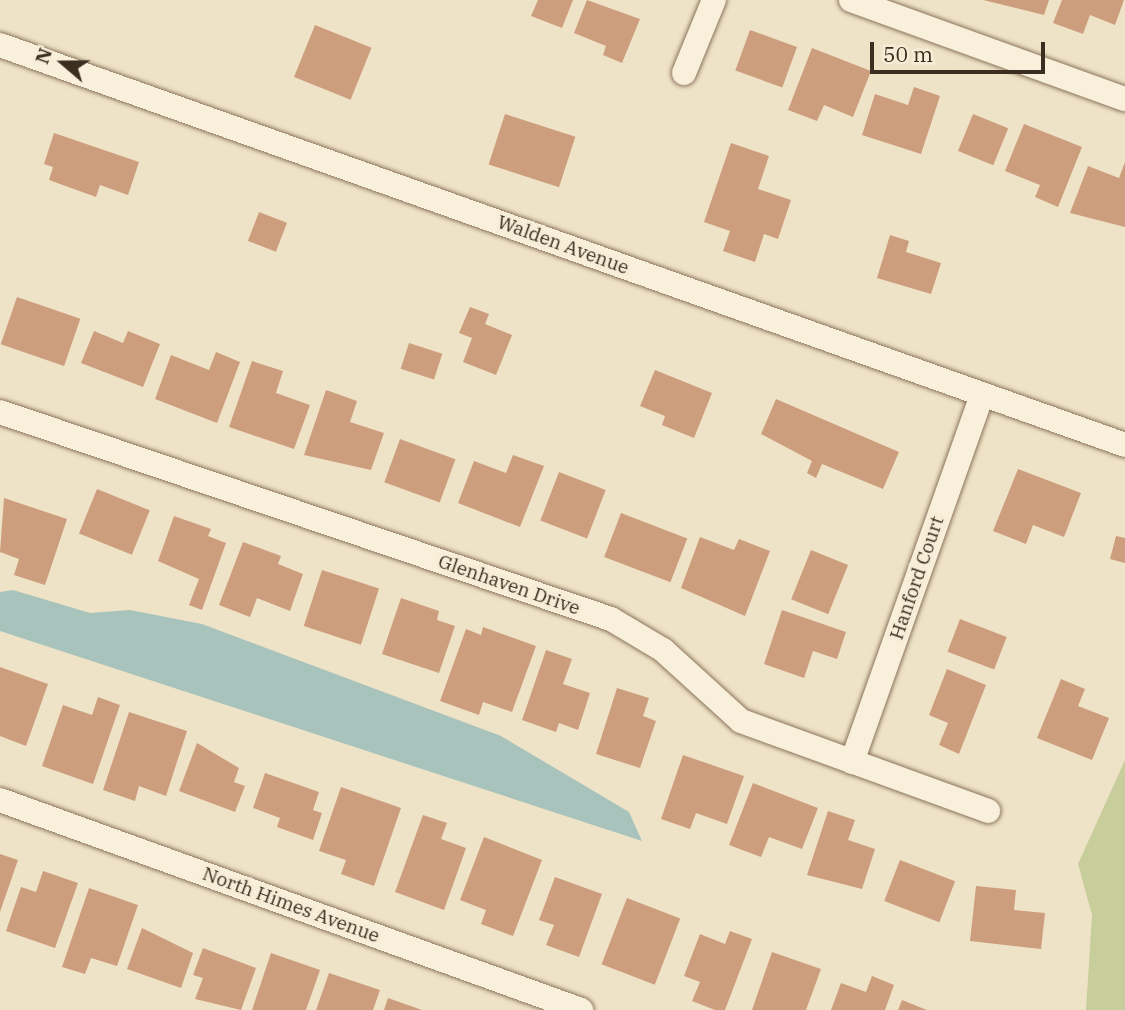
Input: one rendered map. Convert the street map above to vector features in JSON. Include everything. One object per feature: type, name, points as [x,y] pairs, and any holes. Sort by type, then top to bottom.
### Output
[{"type":"street","points":[[684,73],[714,0]]},
{"type":"street","points":[[850,0],[1125,99]]},
{"type":"street","name":"Walden Avenue","points":[[0,45],[1125,445]]},
{"type":"street","name":"Hanford Court","points":[[852,762],[982,394]]},
{"type":"street","name":"Glenhaven Drive","points":[[1,412],[611,619],[663,650],[741,722],[988,811]]},
{"type":"street","name":"North Himes Avenue","points":[[0,800],[581,1010]]},
{"type":"green space","points":[[1125,760],[1125,1010],[1086,1010],[1092,915],[1078,864]]},
{"type":"water","points":[[13,590],[90,613],[130,610],[202,624],[501,736],[629,812],[642,841],[0,631],[0,592]]},
{"type":"building","points":[[538,0],[573,0],[562,28],[531,16]]},
{"type":"building","points":[[587,0],[640,19],[622,63],[603,55],[606,46],[574,33]]},
{"type":"building","points":[[983,0],[1049,0],[1044,15]]},
{"type":"building","points":[[1062,0],[1124,0],[1115,25],[1090,15],[1083,34],[1053,23]]},
{"type":"building","points":[[315,25],[372,48],[351,100],[294,77]]},
{"type":"building","points":[[750,30],[797,47],[782,88],[735,70]]},
{"type":"building","points":[[812,48],[871,71],[853,117],[824,105],[817,121],[788,110]]},
{"type":"building","points":[[914,87],[940,96],[921,154],[862,135],[875,94],[908,105]]},
{"type":"building","points":[[505,114],[575,137],[559,187],[489,164]]},
{"type":"building","points":[[973,114],[1008,128],[993,165],[958,151]]},
{"type":"building","points":[[1024,124],[1082,147],[1058,207],[1035,197],[1040,185],[1005,171]]},
{"type":"building","points":[[54,133],[139,162],[128,195],[100,185],[96,197],[49,180],[53,167],[44,164]]},
{"type":"building","points":[[731,143],[769,156],[758,189],[791,200],[778,239],[764,234],[755,262],[723,251],[730,231],[704,222]]},
{"type":"building","points":[[1125,162],[1125,227],[1070,213],[1088,166],[1119,178]]},
{"type":"building","points":[[259,212],[287,223],[276,252],[248,241]]},
{"type":"building","points":[[890,235],[909,241],[906,252],[941,263],[931,294],[877,278]]},
{"type":"building","points":[[17,297],[80,319],[64,366],[1,344]]},
{"type":"building","points":[[470,307],[489,314],[485,324],[512,335],[496,375],[463,362],[472,338],[459,333]]},
{"type":"building","points":[[94,331],[123,343],[128,331],[160,344],[143,387],[81,363]]},
{"type":"building","points":[[409,343],[442,354],[434,379],[401,369]]},
{"type":"building","points":[[216,352],[240,362],[217,423],[155,399],[171,355],[209,370]]},
{"type":"building","points":[[252,361],[283,371],[276,393],[310,405],[294,449],[229,427]]},
{"type":"building","points":[[655,370],[712,393],[694,438],[662,425],[665,416],[640,406]]},
{"type":"building","points":[[326,390],[357,401],[350,422],[384,433],[371,470],[304,455]]},
{"type":"building","points":[[776,399],[899,452],[883,489],[822,464],[816,478],[807,473],[812,461],[761,434]]},
{"type":"building","points":[[400,439],[455,459],[440,502],[384,482]]},
{"type":"building","points":[[513,455],[544,466],[520,527],[458,503],[474,461],[506,473]]},
{"type":"building","points":[[1018,469],[1081,493],[1064,537],[1033,525],[1026,544],[993,531]]},
{"type":"building","points":[[559,472],[606,490],[587,538],[540,521]]},
{"type":"building","points":[[97,489],[150,510],[132,555],[79,534]]},
{"type":"building","points":[[4,498],[67,519],[45,585],[14,575],[19,559],[0,552]]},
{"type":"building","points":[[621,513],[687,538],[670,582],[604,557]]},
{"type":"building","points":[[174,516],[211,529],[208,536],[226,543],[202,610],[189,605],[199,579],[158,561]]},
{"type":"building","points":[[1116,536],[1125,538],[1125,563],[1110,559]]},
{"type":"building","points":[[700,537],[734,550],[739,539],[770,551],[745,616],[681,588]]},
{"type":"building","points":[[243,542],[281,556],[278,564],[303,574],[290,611],[257,598],[250,617],[219,605]]},
{"type":"building","points":[[811,550],[848,565],[828,614],[791,599]]},
{"type":"building","points":[[322,570],[379,589],[361,645],[304,626]]},
{"type":"building","points":[[401,598],[439,611],[437,620],[455,626],[439,673],[382,654]]},
{"type":"building","points":[[782,610],[846,632],[837,659],[813,651],[804,678],[764,664]]},
{"type":"building","points":[[960,619],[1007,637],[994,670],[947,652]]},
{"type":"building","points":[[483,627],[536,646],[512,712],[483,702],[479,715],[440,701],[466,629],[481,635]]},
{"type":"building","points":[[546,650],[572,659],[563,684],[590,693],[578,730],[559,723],[556,732],[522,720]]},
{"type":"building","points":[[0,667],[48,684],[26,746],[0,736]]},
{"type":"building","points":[[947,669],[986,685],[959,754],[939,745],[948,723],[929,715]]},
{"type":"building","points":[[1061,679],[1085,689],[1078,706],[1109,718],[1092,760],[1037,738]]},
{"type":"building","points":[[617,688],[649,698],[643,716],[656,721],[640,768],[596,754]]},
{"type":"building","points":[[98,697],[120,705],[93,784],[42,766],[63,705],[92,715]]},
{"type":"building","points":[[129,712],[187,731],[166,796],[139,786],[135,801],[103,790]]},
{"type":"building","points":[[197,743],[239,768],[234,782],[245,786],[235,812],[179,791]]},
{"type":"building","points":[[683,755],[744,776],[727,824],[696,813],[690,829],[661,819]]},
{"type":"building","points":[[265,773],[319,792],[313,810],[322,813],[313,840],[277,827],[280,818],[253,808]]},
{"type":"building","points":[[753,783],[818,808],[802,849],[769,837],[761,857],[729,845]]},
{"type":"building","points":[[341,787],[401,808],[374,886],[341,874],[346,860],[319,851]]},
{"type":"building","points":[[828,811],[855,820],[848,840],[875,849],[862,889],[807,875]]},
{"type":"building","points":[[423,815],[447,823],[441,839],[466,848],[444,910],[395,892]]},
{"type":"building","points":[[484,837],[542,860],[513,936],[481,924],[486,910],[460,900]]},
{"type":"building","points":[[0,854],[18,860],[0,912]]},
{"type":"building","points":[[900,860],[955,881],[939,922],[884,901]]},
{"type":"building","points":[[43,871],[78,883],[55,948],[6,931],[21,887],[36,892]]},
{"type":"building","points":[[555,877],[602,894],[579,957],[546,945],[554,925],[539,920]]},
{"type":"building","points":[[976,886],[1016,890],[1014,910],[1045,913],[1041,949],[970,941]]},
{"type":"building","points":[[89,888],[138,905],[117,966],[91,958],[85,974],[62,967]]},
{"type":"building","points":[[627,898],[680,918],[655,985],[602,964]]},
{"type":"building","points":[[142,928],[193,953],[181,988],[127,969]]},
{"type":"building","points":[[730,931],[752,939],[725,1010],[715,1010],[692,1001],[700,982],[684,976],[700,934],[725,944]]},
{"type":"building","points":[[203,948],[256,968],[241,1010],[195,999],[203,978],[193,975]]},
{"type":"building","points":[[772,952],[821,969],[806,1010],[752,1010]]},
{"type":"building","points":[[271,953],[320,970],[306,1010],[252,1010]]},
{"type":"building","points":[[329,973],[380,990],[373,1010],[316,1010]]},
{"type":"building","points":[[872,976],[894,985],[885,1010],[831,1010],[841,983],[866,992]]},
{"type":"building","points":[[388,998],[422,1010],[384,1010]]},
{"type":"building","points":[[902,1000],[927,1010],[898,1010]]}]
